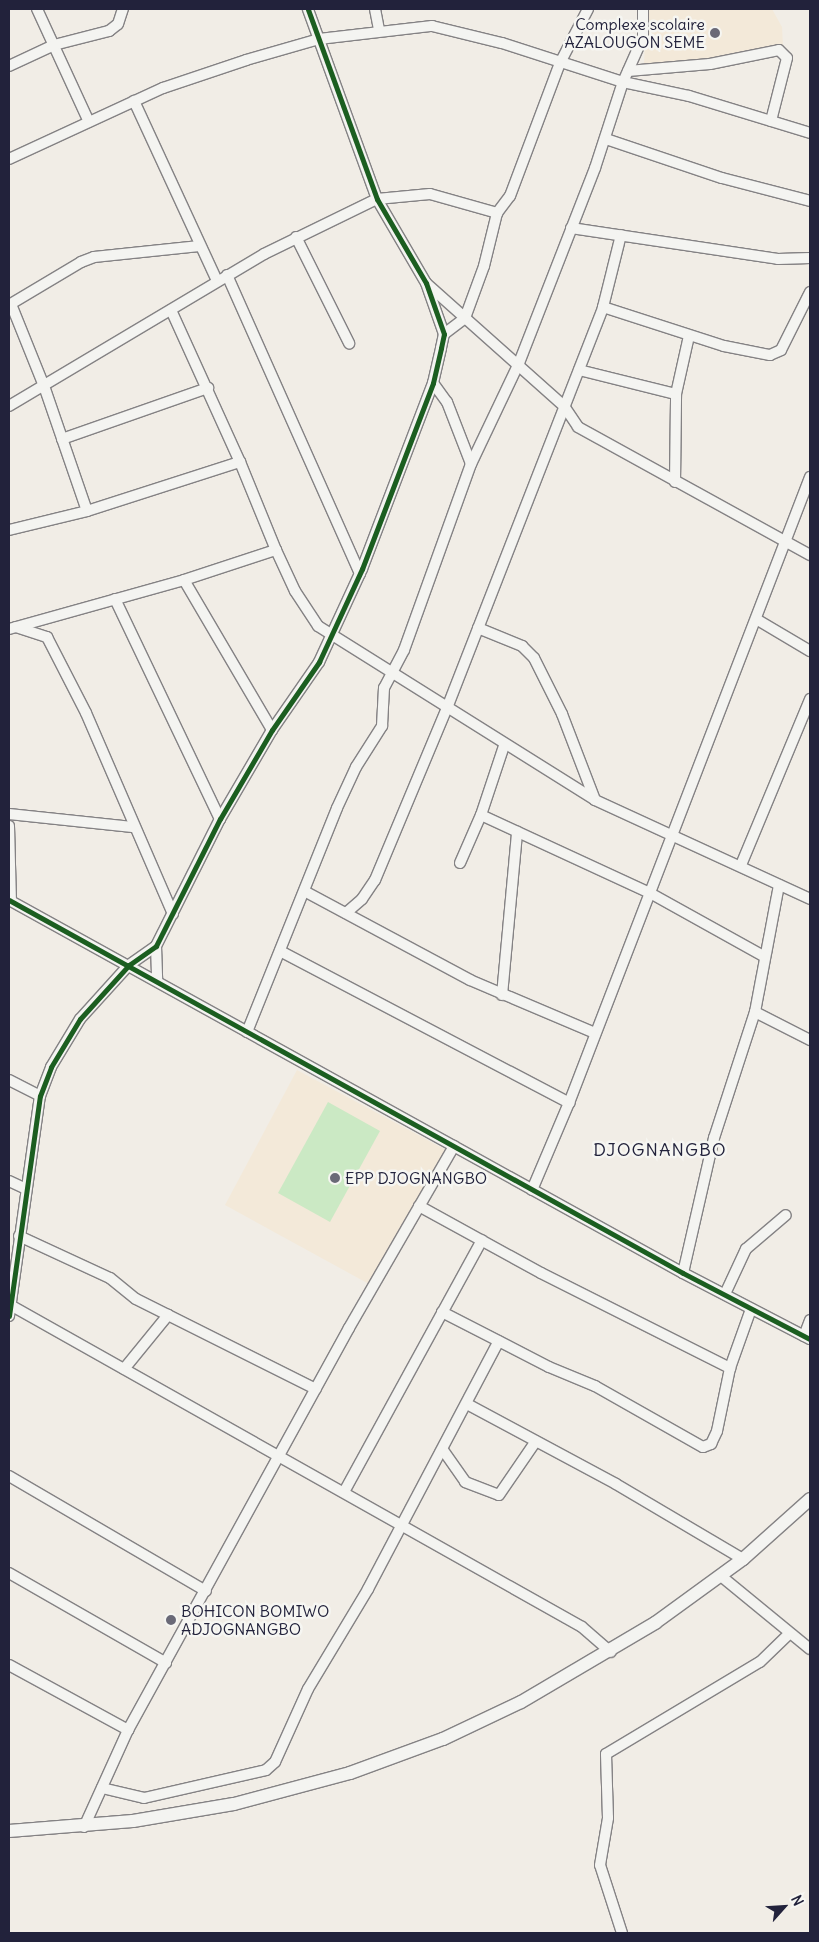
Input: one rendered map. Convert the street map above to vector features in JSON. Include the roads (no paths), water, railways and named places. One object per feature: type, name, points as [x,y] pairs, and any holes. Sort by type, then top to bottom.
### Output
[{"type":"main road","points":[[9,1831],[84,1827],[183,1814],[350,1773],[486,1720],[611,1652],[721,1576],[743,1559],[810,1499]]},
{"type":"street","points":[[37,9],[89,122]]},
{"type":"street","points":[[9,66],[54,45],[109,31],[118,24],[123,9]]},
{"type":"street","points":[[308,9],[378,199],[426,283],[444,334],[433,383],[360,574],[332,637],[309,680],[272,730],[220,819],[156,946],[129,966],[80,1019],[51,1067],[40,1096],[10,1311],[124,1369],[401,1524],[582,1627],[611,1652]]},
{"type":"street","points":[[375,9],[379,30]]},
{"type":"street","points":[[444,334],[465,318],[484,266],[497,213],[505,206],[519,177],[560,63],[588,9]]},
{"type":"street","points":[[246,1032],[306,892],[356,767],[382,726],[382,694],[432,577],[471,464],[519,363],[606,140],[623,82],[643,36],[643,9]]},
{"type":"street","points":[[9,160],[134,101],[186,80],[319,39],[379,30],[445,28],[623,82],[688,96],[810,133]]},
{"type":"street","points":[[628,71],[710,64],[779,50],[787,58],[771,121]]},
{"type":"street","points":[[134,101],[199,246],[217,281]]},
{"type":"street","points":[[606,140],[722,178],[810,201]]},
{"type":"street","points":[[9,406],[227,275],[296,237],[378,199],[430,194],[497,213]]},
{"type":"street","points":[[571,228],[778,259],[810,258]]},
{"type":"street","points":[[346,913],[362,899],[375,880],[447,708],[603,306],[621,235]]},
{"type":"street","points":[[296,237],[349,343]]},
{"type":"street","points":[[86,511],[44,386],[10,304],[94,257],[199,246]]},
{"type":"street","points":[[227,275],[360,574]]},
{"type":"street","points":[[426,283],[519,363],[564,406],[578,427],[810,555]]},
{"type":"street","points":[[603,306],[724,346],[777,354],[810,292]]},
{"type":"street","points":[[171,310],[208,388],[276,550],[306,610],[318,626],[332,637],[447,708],[504,746],[595,800],[810,899]]},
{"type":"street","points":[[675,482],[676,394],[689,336]]},
{"type":"street","points":[[579,370],[676,394]]},
{"type":"street","points":[[433,383],[447,402],[471,464]]},
{"type":"street","points":[[62,439],[208,388]]},
{"type":"street","points":[[9,530],[86,511],[240,462]]},
{"type":"street","points":[[532,1190],[569,1103],[810,477]]},
{"type":"street","points":[[12,628],[184,580],[276,550]]},
{"type":"street","points":[[184,580],[272,730]]},
{"type":"street","points":[[114,599],[220,819]]},
{"type":"street","points":[[50,617],[47,637],[86,713],[132,827],[172,914]]},
{"type":"street","points":[[756,619],[810,651]]},
{"type":"street","points":[[12,628],[47,637]]},
{"type":"street","points":[[478,628],[522,646],[534,658],[562,714],[595,800]]},
{"type":"street","points":[[741,866],[810,699]]},
{"type":"street","points":[[460,863],[481,815],[504,746]]},
{"type":"street","points":[[9,814],[132,827]]},
{"type":"street","points":[[481,815],[650,893],[763,956]]},
{"type":"street","points":[[9,826],[10,901],[157,980],[246,1032],[683,1273],[807,1338],[810,1320]]},
{"type":"street","points":[[502,995],[517,832]]},
{"type":"street","points":[[683,1273],[714,1138],[754,1012],[763,956],[779,885]]},
{"type":"street","points":[[306,892],[502,995],[595,1033]]},
{"type":"street","points":[[156,946],[157,980]]},
{"type":"street","points":[[280,951],[569,1103]]},
{"type":"street","points":[[754,1012],[810,1040]]},
{"type":"street","points":[[9,1080],[40,1096]]},
{"type":"street","points":[[84,1827],[128,1730],[316,1389],[454,1146]]},
{"type":"street","points":[[9,1181],[26,1189]]},
{"type":"street","points":[[419,1206],[541,1273],[730,1368]]},
{"type":"street","points":[[724,1294],[746,1249],[786,1215]]},
{"type":"street","points":[[19,1236],[110,1278],[136,1299],[316,1389]]},
{"type":"street","points":[[344,1492],[482,1240]]},
{"type":"street","points":[[442,1312],[595,1386],[703,1447],[711,1444],[718,1431],[730,1368],[751,1309]]},
{"type":"street","points":[[124,1369],[168,1315]]},
{"type":"street","points":[[102,1788],[130,1797],[144,1798],[270,1767],[308,1689],[368,1589],[499,1341]]},
{"type":"street","points":[[467,1404],[536,1441],[743,1559]]},
{"type":"street","points":[[443,1450],[464,1482],[497,1496],[503,1494],[536,1441]]},
{"type":"street","points":[[9,1476],[206,1591]]},
{"type":"street","points":[[9,1573],[166,1663]]},
{"type":"street","points":[[721,1576],[789,1634],[810,1649]]},
{"type":"street","points":[[622,1933],[600,1865],[608,1818],[606,1754],[760,1662],[789,1634]]},
{"type":"street","points":[[9,1665],[128,1730]]},
{"type":"place","name":"Complexe scolaire AZALOUGON SEME","points":[[715,33]]},
{"type":"place","name":"EPP DJOGNANGBO","points":[[335,1178]]},
{"type":"place","name":"BOHICON BOMIWO ADJOGNANGBO","points":[[171,1620]]},
{"type":"district","name":"DJOGNANGBO","points":[[660,1150]]}]
